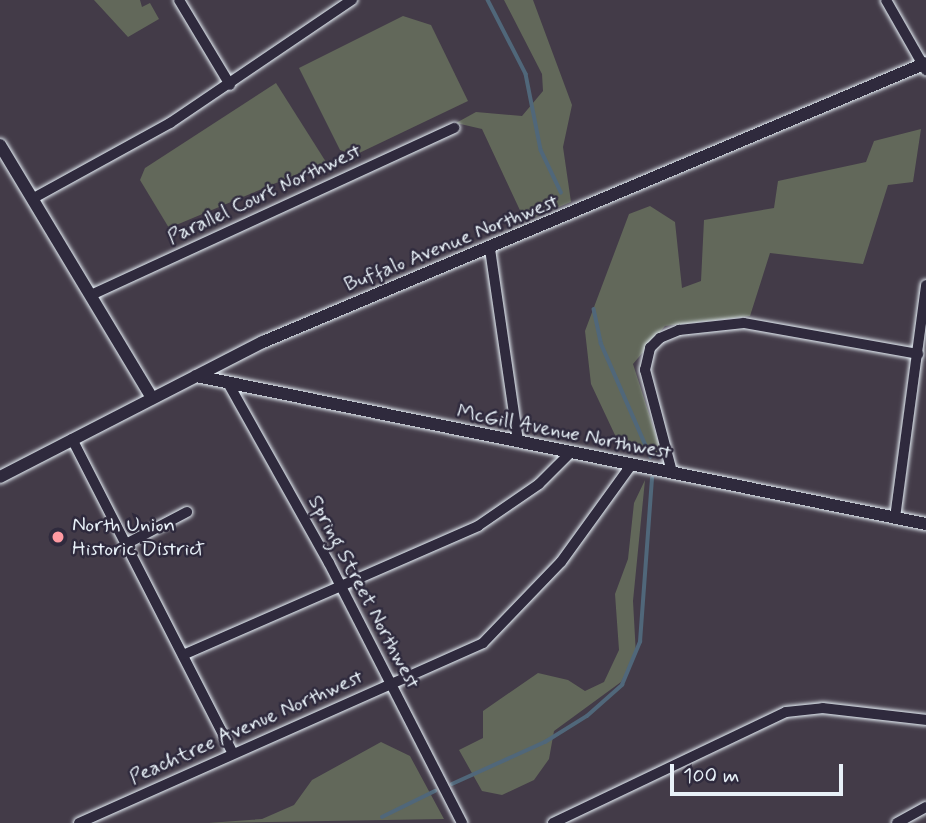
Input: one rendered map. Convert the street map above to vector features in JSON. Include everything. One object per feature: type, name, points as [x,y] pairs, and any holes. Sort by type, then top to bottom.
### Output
[{"type":"street","points":[[179,0],[230,85]]},
{"type":"street","points":[[32,199],[230,85],[352,0]]},
{"type":"street","points":[[886,0],[925,66]]},
{"type":"street","name":"Buffalo Avenue Northwest","points":[[0,477],[263,342],[925,66]]},
{"type":"street","name":"Parallel Court Northwest","points":[[91,295],[454,128]]},
{"type":"street","points":[[0,145],[5,163],[32,199],[152,398]]},
{"type":"street","points":[[489,249],[518,442]]},
{"type":"street","points":[[895,518],[926,285]]},
{"type":"street","points":[[672,472],[645,370],[650,348],[660,338],[679,330],[744,323],[918,354]]},
{"type":"street","name":"McGill Avenue Northwest","points":[[196,376],[926,524]]},
{"type":"street","name":"Spring Street Northwest","points":[[228,383],[341,589],[462,823]]},
{"type":"street","points":[[72,439],[232,752]]},
{"type":"street","points":[[183,655],[341,589],[478,526],[539,484],[571,452]]},
{"type":"street","name":"Peachtree Avenue Northwest","points":[[79,823],[232,752],[483,643],[504,626],[561,562],[632,464]]},
{"type":"street","points":[[126,544],[187,512]]},
{"type":"street","points":[[553,823],[786,712],[823,708],[926,720]]},
{"type":"street","points":[[897,823],[926,807]]},
{"type":"green space","points":[[94,0],[140,0],[142,7],[150,3],[159,19],[128,37]]},
{"type":"green space","points":[[504,0],[533,0],[572,105],[563,147],[571,202],[525,221],[482,129],[456,123],[476,112],[522,116],[543,91],[542,74]]},
{"type":"green space","points":[[403,16],[431,25],[468,101],[355,155],[340,150],[299,68]]},
{"type":"green space","points":[[276,83],[326,162],[169,228],[140,180],[145,168]]},
{"type":"green space","points":[[921,129],[913,182],[888,185],[863,264],[770,253],[750,316],[665,326],[633,364],[663,457],[622,450],[591,384],[585,331],[629,214],[650,206],[675,222],[682,288],[701,281],[704,220],[774,208],[778,181],[866,162],[874,141]]},
{"type":"green space","points":[[645,480],[633,601],[636,655],[621,682],[554,731],[549,759],[534,780],[502,795],[482,791],[459,750],[483,738],[483,711],[538,673],[568,680],[585,691],[604,682],[619,650],[615,594],[628,559],[634,503]]},
{"type":"green space","points":[[381,742],[410,756],[444,819],[208,823],[262,819],[294,805],[312,780]]},
{"type":"waterway","points":[[488,0],[526,74],[541,150],[561,192]]},
{"type":"waterway","points":[[594,309],[601,343],[651,457]]},
{"type":"waterway","points":[[452,784],[545,742],[587,716],[622,685],[640,642],[652,478]]},
{"type":"waterway","points":[[382,817],[435,791]]},
{"type":"place","name":"North Union Historic District","points":[[58,537]]}]
